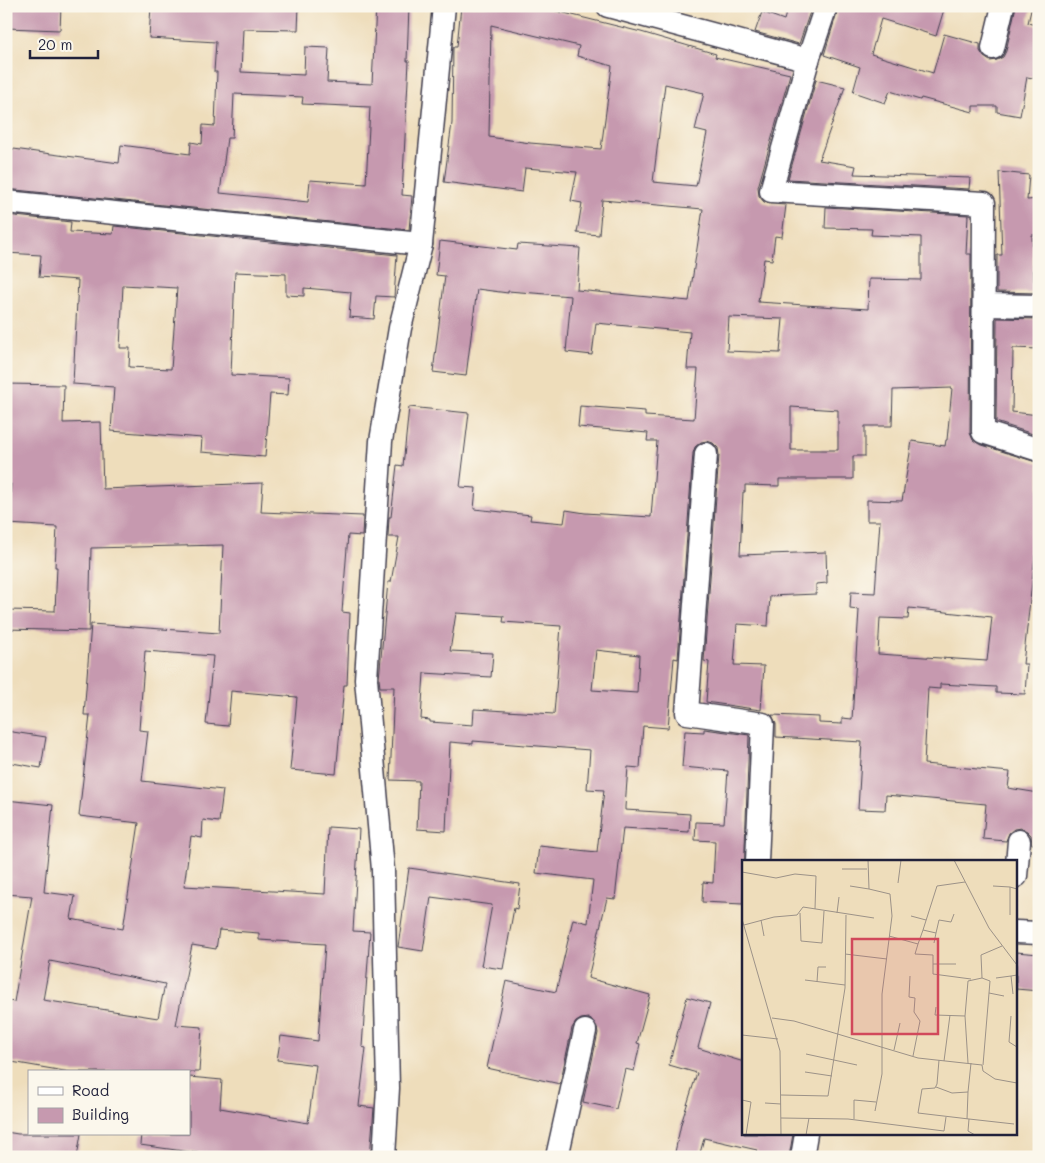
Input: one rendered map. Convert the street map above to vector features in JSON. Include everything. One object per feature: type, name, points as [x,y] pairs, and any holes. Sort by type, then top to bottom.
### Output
[{"type":"street","points":[[384,1157],[388,1088],[383,870],[366,679],[381,441],[400,328],[421,244],[444,6]]},
{"type":"street","points":[[608,6],[808,60]]},
{"type":"street","points":[[826,6],[808,60],[771,191],[984,203],[983,432],[1039,450]]},
{"type":"street","points":[[993,48],[1003,6]]},
{"type":"street","points":[[6,202],[421,244]]},
{"type":"street","points":[[985,305],[1039,306]]},
{"type":"street","points":[[706,454],[688,713],[763,724],[757,860]]},
{"type":"street","points":[[1017,860],[1019,841]]},
{"type":"street","points":[[1018,932],[1039,933]]},
{"type":"street","points":[[557,1157],[585,1031]]},
{"type":"street","points":[[802,1157],[806,1136]]},
{"type":"building","points":[[6,6],[61,6],[60,30],[6,28]]},
{"type":"building","points":[[151,6],[299,6],[298,30],[243,29],[241,72],[304,75],[305,47],[329,48],[327,82],[372,84],[376,6],[409,6],[407,61],[409,61],[402,195],[412,196],[409,230],[6,189],[6,148],[119,163],[121,145],[190,154],[191,142],[202,144],[203,125],[215,126],[217,72],[214,72],[216,42],[149,38]],"holes":[[[234,94],[303,97],[302,104],[370,107],[366,184],[310,180],[308,202],[220,193],[227,138],[232,138]]]},
{"type":"building","points":[[461,6],[536,6],[641,32],[716,54],[715,57],[790,74],[758,187],[759,196],[764,202],[786,205],[782,237],[775,236],[772,260],[764,259],[758,302],[868,309],[869,279],[921,280],[921,237],[871,235],[872,229],[825,228],[826,207],[968,215],[966,254],[971,254],[970,433],[973,440],[979,444],[1039,463],[1039,555],[1035,555],[1023,664],[1027,664],[1025,694],[996,693],[996,687],[940,684],[940,689],[928,688],[924,764],[1010,772],[1008,788],[1039,793],[1039,844],[1032,844],[1031,835],[1021,828],[1014,829],[1009,833],[1006,841],[983,839],[986,804],[886,795],[885,810],[858,809],[862,742],[776,737],[776,724],[772,715],[819,717],[819,723],[842,724],[842,718],[852,719],[859,610],[850,609],[851,592],[875,593],[880,521],[867,521],[867,500],[902,501],[912,441],[945,446],[952,388],[893,390],[892,426],[865,426],[865,456],[853,456],[853,479],[779,479],[779,486],[745,485],[740,555],[826,552],[827,583],[816,584],[816,594],[770,596],[768,626],[737,624],[734,665],[764,666],[761,710],[706,702],[709,662],[704,661],[719,455],[718,448],[713,443],[707,441],[701,442],[695,447],[693,453],[678,659],[674,658],[668,728],[643,726],[640,768],[628,767],[625,807],[625,810],[690,814],[689,832],[623,828],[615,899],[607,898],[588,978],[650,995],[637,1043],[640,1044],[634,1071],[625,1069],[616,1109],[583,1102],[598,1033],[594,1022],[588,1018],[576,1022],[572,1028],[560,1084],[487,1068],[506,981],[556,992],[573,919],[588,923],[593,880],[536,873],[539,846],[597,852],[604,790],[587,789],[590,750],[473,741],[473,744],[450,742],[446,831],[417,829],[419,781],[390,780],[394,687],[380,687],[379,679],[388,582],[391,582],[399,537],[388,537],[389,517],[391,517],[397,465],[403,466],[409,407],[469,413],[460,487],[476,488],[474,509],[531,515],[530,520],[564,523],[566,510],[651,517],[657,441],[647,441],[648,433],[578,427],[580,406],[645,411],[645,416],[694,419],[698,369],[687,369],[690,332],[596,323],[592,355],[566,352],[571,296],[508,291],[508,293],[477,289],[466,376],[433,372],[445,276],[436,275],[440,241],[517,250],[518,244],[580,248],[577,290],[689,301],[703,209],[602,200],[599,235],[577,233],[582,203],[571,201],[577,172],[525,168],[522,192],[444,182],[452,123],[453,47],[457,47]],"holes":[[[491,25],[579,46],[577,56],[612,66],[601,149],[530,143],[489,137]],[[665,84],[704,93],[695,130],[707,133],[696,186],[653,182]],[[729,317],[783,319],[780,353],[727,351]],[[791,407],[838,410],[838,450],[791,450]],[[909,608],[992,617],[987,661],[878,654],[880,618],[908,619]],[[456,613],[504,616],[503,622],[561,626],[554,714],[474,709],[473,725],[430,722],[430,720],[421,719],[424,673],[491,677],[493,653],[450,651]],[[596,650],[639,655],[637,693],[592,690]]]},
{"type":"building","points":[[788,6],[812,6],[799,44],[755,32],[762,12],[784,20]]},
{"type":"building","points":[[839,6],[945,6],[936,36],[881,19],[871,54],[933,73],[944,34],[980,44],[980,51],[984,57],[990,61],[997,60],[1003,57],[1006,51],[1016,6],[1032,6],[1028,23],[1039,26],[1039,79],[1027,77],[1020,116],[997,112],[997,106],[973,106],[973,112],[890,91],[885,103],[853,92],[860,67],[824,55]]},
{"type":"building","points":[[816,80],[845,87],[819,160],[856,166],[854,174],[970,178],[969,189],[788,179]]},
{"type":"building","points":[[999,172],[1029,175],[1027,200],[1039,199],[1039,235],[1032,235],[1034,281],[1039,281],[1039,293],[997,292],[997,255],[1002,255]]},
{"type":"building","points":[[6,215],[71,222],[70,232],[113,234],[114,226],[397,255],[394,297],[376,296],[374,319],[349,317],[351,292],[304,288],[304,296],[286,295],[286,274],[235,272],[231,375],[289,378],[288,395],[270,394],[265,457],[201,452],[202,438],[111,431],[114,387],[73,384],[78,280],[39,277],[41,255],[6,253]],"holes":[[[123,285],[177,288],[171,369],[129,367],[130,348],[120,348]]]},
{"type":"building","points":[[997,318],[1039,319],[1039,349],[1013,348],[1012,412],[1039,415],[1039,436],[996,422]]},
{"type":"building","points":[[6,384],[64,385],[63,423],[101,422],[103,489],[263,483],[261,512],[363,516],[362,536],[348,535],[342,612],[350,613],[347,685],[344,685],[336,774],[290,770],[297,697],[231,691],[228,726],[206,724],[213,656],[145,651],[139,730],[148,731],[142,781],[223,790],[219,822],[203,820],[202,838],[191,836],[184,886],[325,894],[328,827],[359,829],[353,931],[370,932],[362,1047],[366,1048],[359,1106],[374,1108],[370,1157],[212,1157],[212,1155],[140,1145],[141,1136],[190,1136],[190,1077],[222,1080],[220,1108],[308,1123],[316,1065],[277,1060],[281,1036],[318,1041],[325,944],[259,940],[259,933],[219,930],[216,949],[192,945],[176,1025],[202,1027],[199,1072],[190,1072],[190,1070],[58,1070],[6,1061],[6,1017],[9,1001],[14,1002],[32,896],[6,894],[6,800],[53,805],[44,892],[75,896],[71,919],[123,929],[139,823],[79,816],[90,715],[84,715],[91,624],[219,633],[223,545],[91,548],[89,631],[6,629],[6,610],[55,611],[57,567],[55,567],[57,527],[8,524],[11,484],[6,484]],"holes":[[[50,961],[165,984],[158,1018],[43,1000]]]},
{"type":"building","points":[[704,729],[749,735],[745,860],[742,860],[742,904],[702,902],[703,882],[713,883],[715,841],[695,840],[696,822],[724,823],[728,771],[682,767],[685,731],[704,732]]},
{"type":"building","points":[[6,731],[46,737],[41,768],[6,762]]},
{"type":"building","points":[[409,868],[520,884],[517,909],[514,908],[503,969],[481,966],[492,905],[431,897],[423,951],[398,947]]},
{"type":"building","points":[[1018,952],[1039,954],[1039,991],[1018,989]]},
{"type":"building","points":[[687,997],[710,1003],[698,1048],[742,1061],[742,1136],[793,1136],[789,1157],[755,1157],[757,1150],[704,1138],[699,1157],[674,1157],[681,1124],[697,1073],[669,1065]]},
{"type":"building","points":[[6,1132],[28,1134],[28,1136],[81,1136],[77,1157],[6,1157]]}]
